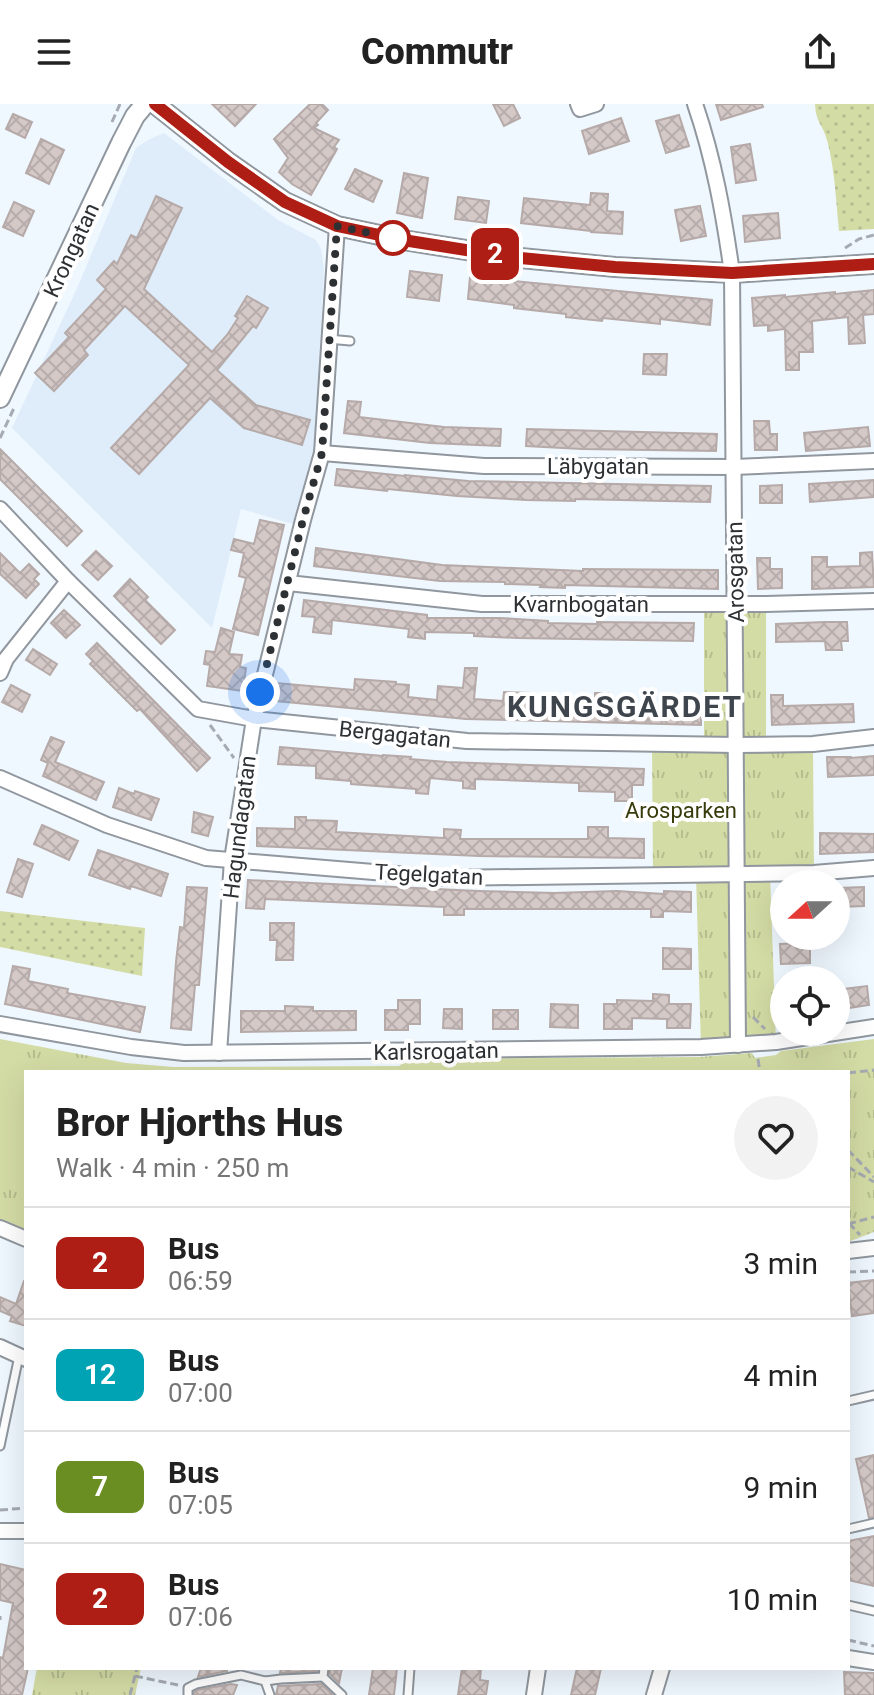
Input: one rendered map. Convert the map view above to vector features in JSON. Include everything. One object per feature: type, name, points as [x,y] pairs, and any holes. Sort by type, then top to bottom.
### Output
[{"type":"street","name":"Krongatan","points":[[0,398],[131,123],[145,104]]},
{"type":"street","points":[[155,104],[285,202],[337,226],[510,257],[615,267],[732,273],[874,264]]},
{"type":"street","points":[[578,104],[580,109],[596,104]]},
{"type":"street","name":"Arosgatan","points":[[695,104],[718,185],[732,273],[738,1045]]},
{"type":"street","name":"Hagundagatan","points":[[219,1053],[232,860],[254,719],[322,453],[337,226]]},
{"type":"street","name":"Läbygatan","points":[[322,453],[484,466],[734,467],[874,461]]},
{"type":"street","points":[[0,509],[198,709]]},
{"type":"street","points":[[0,673],[6,659],[68,581]]},
{"type":"street","name":"Kvarnbogatan","points":[[288,583],[482,604],[874,601]]},
{"type":"street","name":"Bergagatan","points":[[198,709],[254,719],[467,741],[736,745],[813,744],[874,737]]},
{"type":"street","name":"Tegelgatan","points":[[0,778],[107,825],[206,858],[445,878],[814,873],[874,868]]},
{"type":"street","name":"Karlsrogatan","points":[[0,1024],[184,1053],[701,1047],[776,1042],[874,1027]]},
{"type":"street","points":[[0,1228],[24,1238]]},
{"type":"street","points":[[850,1250],[870,1244]]},
{"type":"street","points":[[0,1347],[22,1358]]},
{"type":"street","points":[[0,1531],[24,1531]]},
{"type":"street","points":[[850,1658],[874,1662]]},
{"type":"street","points":[[534,1695],[538,1670]]},
{"type":"street","points":[[654,1695],[661,1670]]},
{"type":"lane","points":[[328,339],[350,341]]},
{"type":"lane","points":[[0,1446],[22,1358]]},
{"type":"lane","points":[[850,1401],[874,1395]]},
{"type":"lane","points":[[850,1529],[874,1523]]},
{"type":"lane","points":[[850,1605],[874,1611]]},
{"type":"lane","points":[[408,1695],[410,1670]]},
{"type":"lane","points":[[188,1691],[196,1684],[242,1671],[265,1681],[324,1672],[342,1695]]},
{"type":"lane","points":[[265,1681],[270,1695]]},
{"type":"path","points":[[198,709],[245,773]]},
{"type":"path","points":[[850,1073],[874,1070]]},
{"type":"path","points":[[850,1152],[874,1180]]},
{"type":"path","points":[[850,1168],[874,1180]]},
{"type":"path","points":[[850,1223],[874,1217]]},
{"type":"path","points":[[850,1226],[870,1244]]},
{"type":"path","points":[[850,1272],[874,1271]]},
{"type":"path","points":[[0,1510],[24,1508]]},
{"type":"path","points":[[850,1640],[874,1646]]},
{"type":"path","points":[[130,1695],[136,1670]]},
{"type":"path","points":[[135,1676],[188,1691]]},
{"type":"shaded area","points":[[164,133],[278,220],[316,240],[321,249],[324,269],[315,452],[293,524],[241,509],[212,628],[12,428],[78,286],[136,148]]},
{"type":"green space","points":[[815,104],[874,104],[874,229],[839,231],[830,151]]},
{"type":"green space","name":"Arosparken","points":[[704,604],[766,604],[766,744],[813,748],[814,870],[770,870],[770,950],[773,950],[773,966],[770,966],[770,1042],[701,1047],[696,875],[653,875],[652,745],[704,745]]},
{"type":"green space","points":[[0,911],[145,928],[142,976],[0,947]]},
{"type":"green space","points":[[0,1039],[126,1063],[173,1067],[399,1066],[409,1059],[699,1057],[752,1053],[755,1058],[820,1046],[850,1046],[850,1042],[874,1039],[874,1232],[850,1241],[850,1070],[24,1070],[24,1229],[0,1219]]},
{"type":"green space","points":[[0,1059],[60,1070],[24,1070],[24,1184],[0,1179]]},
{"type":"green space","points":[[37,1670],[141,1670],[135,1695],[32,1695]]},
{"type":"building","points":[[212,104],[256,104],[235,126]]},
{"type":"building","points":[[310,104],[322,104],[328,110],[314,128],[339,140],[311,195],[279,172],[288,158],[274,139]]},
{"type":"building","points":[[493,104],[513,104],[520,118],[504,126]]},
{"type":"building","points":[[716,104],[762,104],[763,107],[721,120]]},
{"type":"building","points":[[13,114],[32,122],[25,138],[6,129]]},
{"type":"building","points":[[679,115],[689,146],[666,153],[656,121]]},
{"type":"building","points":[[621,118],[629,141],[589,154],[582,131]]},
{"type":"building","points":[[41,139],[64,150],[49,184],[26,173]]},
{"type":"building","points":[[750,144],[756,180],[736,183],[731,147]]},
{"type":"building","points":[[355,169],[382,181],[373,202],[345,189]]},
{"type":"building","points":[[404,173],[428,178],[422,218],[397,213]]},
{"type":"building","points":[[591,193],[608,194],[607,211],[623,212],[622,234],[521,223],[524,198],[590,205]]},
{"type":"building","points":[[156,196],[182,208],[144,289],[212,352],[238,318],[235,316],[247,296],[268,308],[256,328],[253,326],[217,370],[256,405],[310,420],[302,445],[244,428],[210,398],[139,474],[111,448],[189,365],[125,306],[84,350],[88,355],[54,391],[35,373],[69,337],[65,333],[106,289],[97,280],[114,261],[117,264],[131,235],[137,238]]},
{"type":"building","points":[[458,197],[489,201],[486,223],[455,219]]},
{"type":"building","points":[[14,202],[34,211],[23,236],[3,227]]},
{"type":"building","points":[[700,206],[706,236],[681,241],[675,210]]},
{"type":"building","points":[[778,213],[780,238],[745,242],[743,216]]},
{"type":"building","points":[[410,271],[442,275],[439,301],[407,297]]},
{"type":"building","points":[[470,277],[712,300],[710,325],[660,319],[660,324],[603,318],[602,321],[468,299]]},
{"type":"building","points":[[874,290],[874,314],[863,315],[865,343],[849,344],[848,317],[812,321],[813,352],[799,352],[799,370],[786,370],[785,329],[768,331],[768,325],[754,326],[752,298]]},
{"type":"building","points":[[644,354],[667,354],[666,375],[643,374]]},
{"type":"building","points":[[348,401],[361,402],[359,417],[444,427],[501,429],[500,446],[430,443],[344,433]]},
{"type":"building","points":[[754,421],[769,421],[770,434],[777,434],[777,450],[755,450]]},
{"type":"building","points":[[868,427],[870,446],[806,451],[804,433]]},
{"type":"building","points":[[527,429],[717,434],[716,451],[526,446]]},
{"type":"building","points":[[0,449],[82,531],[67,546],[0,479]]},
{"type":"building","points":[[337,469],[468,481],[711,486],[710,502],[526,500],[387,491],[335,485]]},
{"type":"building","points":[[874,480],[874,497],[810,502],[809,484]]},
{"type":"building","points":[[782,485],[782,503],[760,503],[760,486]]},
{"type":"building","points":[[260,520],[284,525],[258,635],[233,629],[246,578],[239,576],[244,553],[231,550],[234,539],[254,544]]},
{"type":"building","points":[[316,548],[442,565],[583,571],[718,570],[718,589],[565,585],[565,588],[505,582],[440,581],[314,566]]},
{"type":"building","points":[[96,551],[112,566],[98,580],[82,565]]},
{"type":"building","points":[[872,552],[874,587],[812,589],[812,557],[827,557],[827,567],[860,566],[860,553]]},
{"type":"building","points":[[0,553],[20,573],[29,564],[39,574],[34,579],[39,584],[26,598],[0,574]]},
{"type":"building","points":[[757,558],[770,558],[770,569],[782,569],[782,588],[758,589]]},
{"type":"building","points":[[130,579],[148,597],[145,600],[175,630],[161,644],[114,596]]},
{"type":"building","points":[[304,600],[427,615],[427,618],[500,618],[597,624],[694,623],[693,641],[517,638],[425,632],[425,639],[408,637],[409,629],[332,620],[331,634],[313,632],[315,617],[302,616]]},
{"type":"building","points":[[64,610],[80,625],[66,638],[51,623]]},
{"type":"building","points":[[847,622],[848,641],[841,641],[842,650],[826,650],[825,641],[776,642],[776,624]]},
{"type":"building","points":[[221,628],[234,632],[229,654],[242,655],[240,667],[246,668],[243,691],[207,686],[210,665],[204,664],[206,651],[215,652]]},
{"type":"building","points":[[97,643],[210,758],[197,771],[140,709],[137,711],[90,664],[93,661],[86,654]]},
{"type":"building","points":[[33,649],[57,664],[50,675],[26,660]]},
{"type":"building","points":[[465,668],[477,668],[474,699],[503,701],[504,692],[531,693],[530,702],[595,704],[595,693],[608,693],[607,705],[701,708],[701,725],[466,719],[276,701],[277,683],[354,690],[355,679],[409,685],[408,697],[437,700],[438,686],[463,688]]},
{"type":"building","points":[[11,685],[30,695],[22,712],[2,702]]},
{"type":"building","points":[[771,695],[783,695],[783,706],[853,704],[854,722],[772,725]]},
{"type":"building","points":[[51,737],[64,742],[55,762],[104,782],[96,800],[43,776],[48,763],[41,760]]},
{"type":"building","points":[[280,747],[447,762],[644,769],[643,785],[632,785],[632,801],[615,801],[615,792],[579,791],[579,783],[475,779],[475,789],[463,788],[463,781],[430,778],[428,794],[416,793],[416,789],[316,778],[316,766],[278,764]]},
{"type":"building","points":[[874,756],[874,775],[828,777],[827,757]]},
{"type":"building","points":[[119,788],[159,799],[151,820],[113,807]]},
{"type":"building","points":[[194,812],[213,817],[208,836],[192,832]]},
{"type":"building","points":[[295,817],[337,821],[336,832],[444,838],[444,829],[461,830],[460,839],[588,839],[588,827],[608,827],[608,838],[644,839],[644,858],[479,856],[257,846],[257,828],[295,829]]},
{"type":"building","points":[[42,825],[78,841],[69,860],[34,844]]},
{"type":"building","points":[[820,833],[874,834],[874,852],[820,854]]},
{"type":"building","points":[[98,850],[168,874],[161,896],[89,875]]},
{"type":"building","points":[[18,859],[33,864],[22,897],[7,892]]},
{"type":"building","points":[[248,880],[478,891],[691,892],[691,912],[663,911],[663,917],[651,917],[651,909],[464,909],[464,915],[444,915],[444,907],[265,899],[264,909],[246,908]]},
{"type":"building","points":[[187,887],[207,888],[199,985],[195,985],[191,1030],[171,1028],[176,962],[180,927],[184,928]]},
{"type":"building","points":[[864,887],[864,906],[850,907],[850,888]]},
{"type":"building","points":[[270,923],[294,923],[293,960],[276,960],[277,940],[270,940]]},
{"type":"building","points":[[663,948],[691,949],[691,969],[663,969]]},
{"type":"building","points":[[780,950],[810,950],[810,963],[781,964]]},
{"type":"building","points":[[13,966],[30,969],[28,981],[68,989],[67,993],[145,1007],[140,1032],[5,1004]]},
{"type":"building","points":[[867,986],[869,1005],[850,1008],[850,988]]},
{"type":"building","points":[[653,994],[669,995],[669,1004],[691,1004],[690,1028],[667,1028],[667,1019],[632,1018],[632,1029],[604,1029],[604,1004],[617,1004],[617,1000],[653,1001]]},
{"type":"building","points":[[398,1000],[420,1000],[420,1024],[408,1024],[408,1030],[385,1030],[385,1010],[398,1010]]},
{"type":"building","points":[[551,1004],[578,1005],[578,1028],[550,1027]]},
{"type":"building","points":[[285,1006],[313,1007],[313,1011],[356,1011],[356,1030],[241,1032],[241,1011],[285,1011]]},
{"type":"building","points":[[444,1009],[462,1009],[462,1029],[443,1028]]},
{"type":"building","points":[[493,1010],[518,1010],[518,1029],[493,1029]]},
{"type":"building","points":[[874,1280],[874,1313],[852,1316],[850,1283]]},
{"type":"building","points":[[24,1281],[24,1325],[10,1321],[12,1316],[0,1311],[0,1297],[16,1304]]},
{"type":"building","points":[[874,1455],[874,1517],[869,1518],[856,1459]]},
{"type":"building","points":[[874,1536],[874,1586],[850,1580],[850,1541]]},
{"type":"building","points":[[0,1564],[24,1570],[24,1670],[28,1670],[22,1695],[0,1695],[0,1657],[3,1658],[13,1603],[0,1600]]},
{"type":"building","points":[[200,1670],[227,1670],[227,1671],[198,1677]]},
{"type":"building","points":[[281,1670],[317,1670],[317,1671],[280,1673]]},
{"type":"building","points":[[330,1670],[342,1670],[339,1683]]},
{"type":"building","points":[[373,1670],[397,1670],[394,1695],[369,1695]]},
{"type":"building","points":[[462,1670],[481,1670],[480,1680],[488,1681],[486,1695],[458,1695]]},
{"type":"building","points":[[577,1670],[601,1670],[595,1695],[571,1695]]},
{"type":"building","points":[[844,1672],[874,1673],[874,1695],[845,1695]]},
{"type":"building","points":[[321,1684],[333,1695],[276,1695],[278,1686]]},
{"type":"building","points":[[237,1685],[233,1695],[194,1695],[198,1690]]},
{"type":"bus line","name":"2","points":[[155,104],[285,202],[337,226],[510,257],[615,267],[732,273],[874,264]]},
{"type":"district","name":"KUNGSGÄRDET","points":[[625,707]]},
{"type":"route","points":[[260,692],[322,453],[337,226],[403,240],[393,238]]}]
